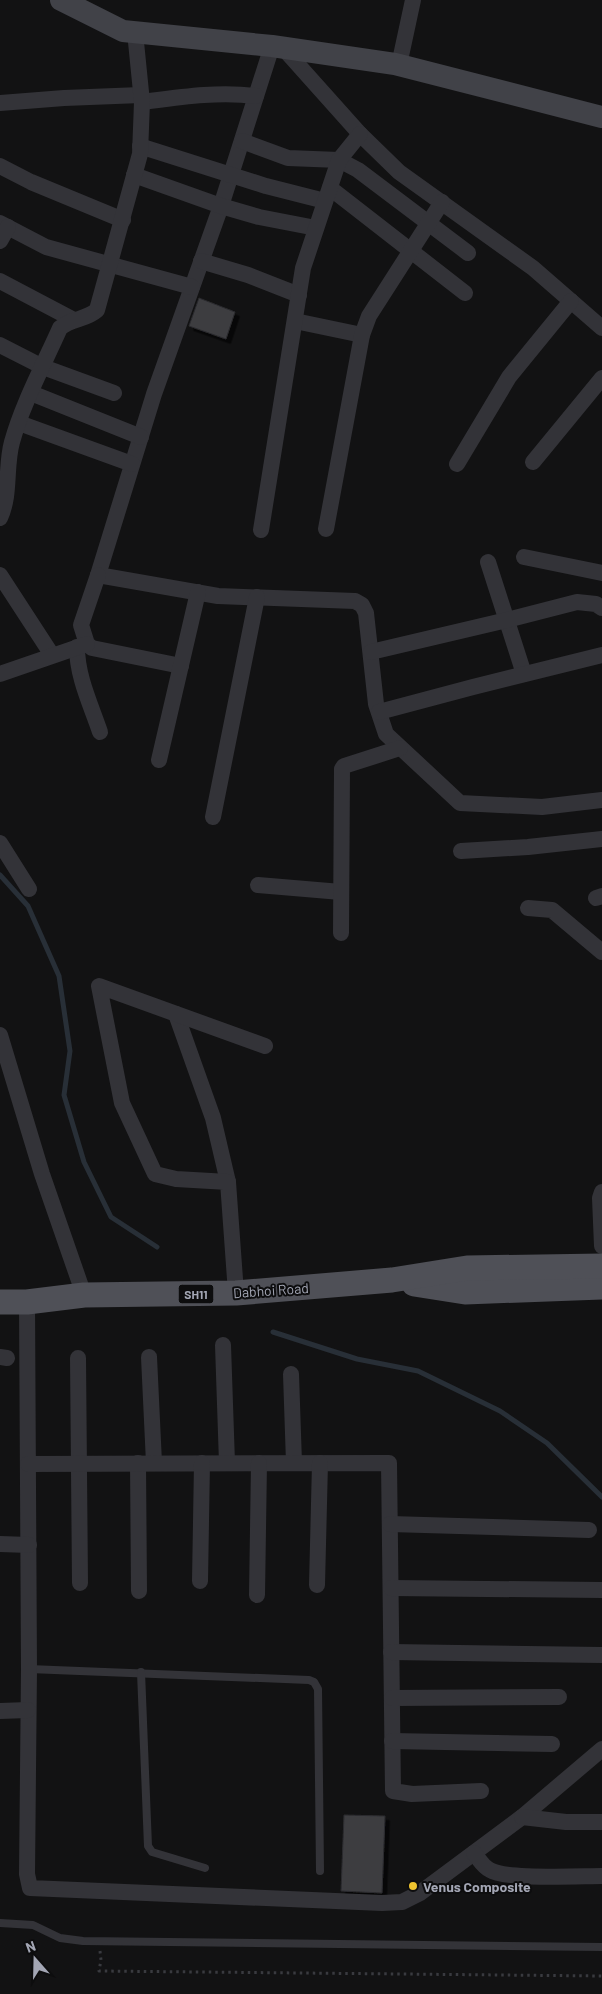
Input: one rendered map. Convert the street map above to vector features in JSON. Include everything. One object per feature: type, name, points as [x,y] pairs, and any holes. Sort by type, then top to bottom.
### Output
[{"type":"main road","name":"Dabhoi Road","points":[[0,1302],[27,1302],[84,1295],[236,1293],[392,1280],[467,1268],[602,1266]]},
{"type":"main road","name":"Dabhoi Road","points":[[392,1280],[465,1292],[602,1287]]},
{"type":"street","points":[[61,0],[123,30],[278,47],[399,66],[602,116]]},
{"type":"street","points":[[399,66],[413,0]]},
{"type":"street","points":[[0,518],[7,497],[12,442],[31,393],[60,328],[68,321],[89,317],[97,310],[123,220],[140,146],[142,98],[135,32]]},
{"type":"street","points":[[100,732],[77,662],[82,646],[81,625],[132,464],[221,206],[256,96],[278,47]]},
{"type":"street","points":[[278,47],[360,134],[400,172],[533,268],[602,328]]},
{"type":"street","points":[[0,104],[64,98],[142,98],[237,94],[256,96]]},
{"type":"street","points":[[261,530],[303,268],[339,160],[360,134]]},
{"type":"street","points":[[242,141],[288,158],[339,160],[358,170],[468,253]]},
{"type":"street","points":[[140,146],[266,186],[328,195],[412,250],[465,293]]},
{"type":"street","points":[[0,166],[31,182],[123,220]]},
{"type":"street","points":[[134,175],[221,206],[316,228]]},
{"type":"street","points":[[326,529],[362,336],[369,316],[442,202]]},
{"type":"street","points":[[3,230],[46,247],[192,287]]},
{"type":"street","points":[[202,261],[248,275],[299,295]]},
{"type":"street","points":[[0,280],[74,320]]},
{"type":"street","points":[[456,464],[509,377],[571,301]]},
{"type":"street","points":[[295,321],[362,336]]},
{"type":"street","points":[[0,345],[43,367],[114,393]]},
{"type":"street","points":[[533,462],[602,378]]},
{"type":"street","points":[[31,393],[141,437]]},
{"type":"street","points":[[19,424],[132,464]]},
{"type":"street","points":[[524,557],[602,573]]},
{"type":"street","points":[[488,562],[524,674]]},
{"type":"street","points":[[0,575],[52,655]]},
{"type":"street","points":[[98,575],[218,596],[354,602],[362,605],[366,613],[379,712],[386,734],[460,803],[542,807],[602,800]]},
{"type":"street","points":[[159,760],[198,592]]},
{"type":"street","points":[[213,817],[256,597]]},
{"type":"street","points":[[371,652],[577,602],[596,604],[602,608]]},
{"type":"street","points":[[0,674],[82,646],[181,666]]},
{"type":"street","points":[[379,712],[524,674],[602,656]]},
{"type":"street","points":[[341,933],[342,769],[344,766],[400,748]]},
{"type":"street","points":[[461,851],[528,847],[602,839]]},
{"type":"street","points":[[0,843],[28,889]]},
{"type":"street","points":[[258,885],[341,892]]},
{"type":"street","points":[[528,908],[552,910],[602,952]]},
{"type":"street","points":[[228,1182],[176,1179],[155,1174],[122,1103],[99,986],[265,1046]]},
{"type":"street","points":[[176,1014],[213,1118],[228,1182],[236,1293]]},
{"type":"street","points":[[0,1035],[42,1174],[84,1295]]},
{"type":"street","points":[[602,1192],[600,1198],[602,1246]]},
{"type":"street","points":[[27,1302],[29,1669],[26,1874],[30,1888],[382,1903],[402,1902],[420,1893],[522,1817],[567,1777],[598,1757]]},
{"type":"street","points":[[223,1345],[227,1463]]},
{"type":"street","points":[[139,1590],[146,1463],[149,1357]]},
{"type":"street","points":[[78,1358],[80,1583]]},
{"type":"street","points":[[291,1374],[294,1463]]},
{"type":"street","points":[[200,1581],[202,1463]]},
{"type":"street","points":[[257,1595],[259,1463]]},
{"type":"street","points":[[317,1585],[320,1463]]},
{"type":"street","points":[[28,1464],[389,1463],[393,1791],[412,1794],[481,1791]]},
{"type":"street","points":[[390,1524],[588,1530]]},
{"type":"street","points":[[0,1544],[29,1544]]},
{"type":"street","points":[[390,1588],[602,1590]]},
{"type":"street","points":[[391,1652],[602,1655]]},
{"type":"street","points":[[392,1698],[559,1697]]},
{"type":"street","points":[[0,1711],[28,1710]]},
{"type":"street","points":[[392,1741],[552,1744]]},
{"type":"street","points":[[522,1817],[566,1822],[602,1822]]},
{"type":"street","points":[[474,1853],[491,1872],[508,1875],[602,1876]]},
{"type":"lane","points":[[29,1669],[141,1672],[309,1680],[314,1682],[318,1689],[320,1871]]},
{"type":"lane","points":[[141,1672],[148,1846],[152,1852],[206,1868]]},
{"type":"lane","points":[[0,1923],[33,1925],[60,1938],[98,1941],[602,1947]]},
{"type":"path","points":[[98,1941],[101,1960],[100,1971],[602,1976]]},
{"type":"building","points":[[199,298],[235,312],[226,339],[189,326]]},
{"type":"building","points":[[344,1815],[385,1816],[382,1893],[341,1891]]},
{"type":"waterway","points":[[0,875],[28,906],[59,976],[70,1051],[64,1095],[84,1162],[111,1217],[157,1247]]},
{"type":"waterway","points":[[273,1332],[357,1359],[418,1371],[500,1411],[547,1443],[602,1497]]},
{"type":"place","name":"Venus Composite","points":[[413,1886]]}]
